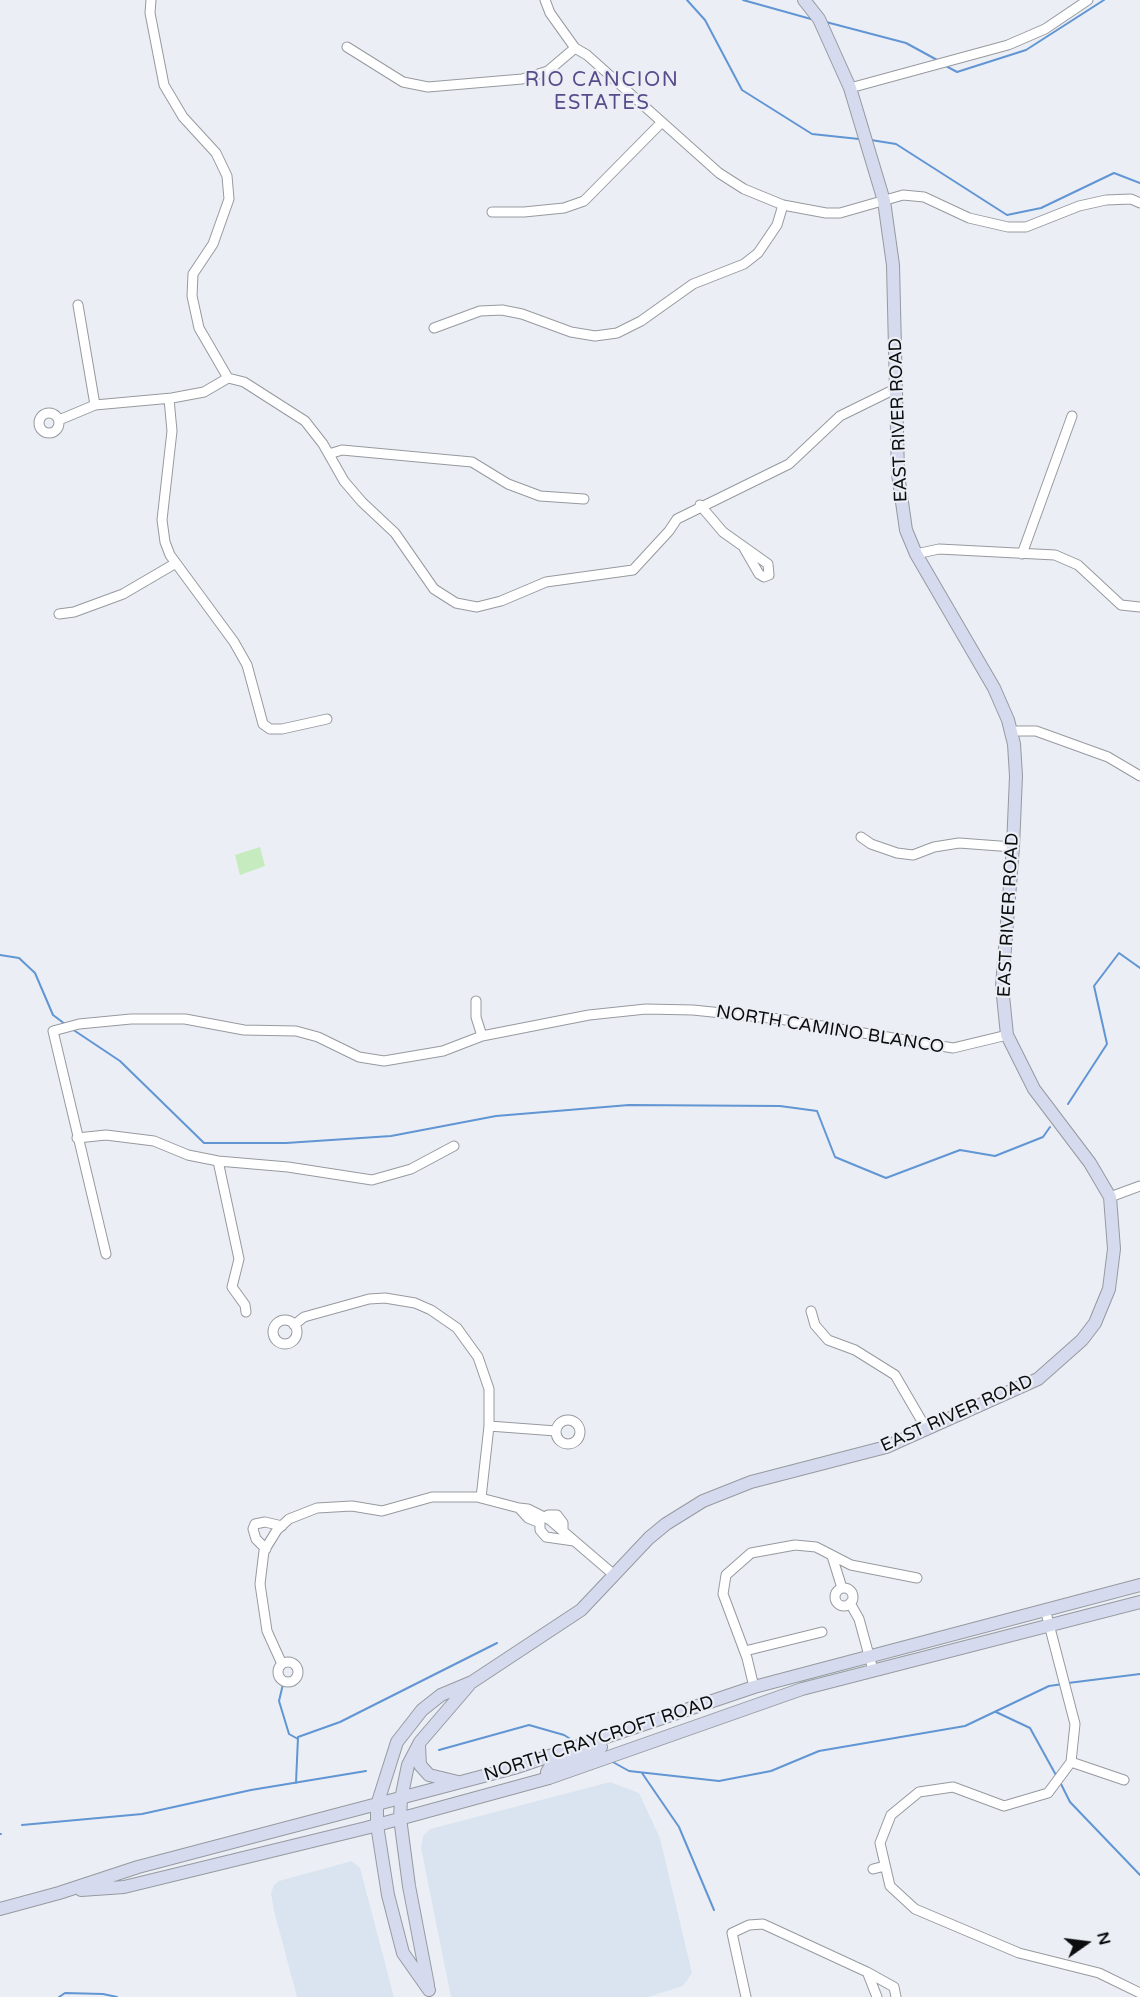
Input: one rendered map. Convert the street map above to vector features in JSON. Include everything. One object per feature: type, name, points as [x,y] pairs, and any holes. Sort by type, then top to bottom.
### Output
[{"type":"street","points":[[151,0],[150,13],[164,85],[183,117],[216,153],[227,176],[229,199],[213,244],[193,274],[192,296],[199,328],[228,378]]},
{"type":"street","points":[[545,0],[550,13],[575,48],[732,183],[783,205],[826,213],[840,213],[903,195],[924,197],[969,218],[1008,227],[1026,227],[1079,206],[1106,200],[1131,199],[1140,203]]},
{"type":"street","name":"EAST RIVER ROAD","points":[[430,1993],[404,1953],[388,1895],[377,1825],[377,1805],[397,1742],[422,1710],[441,1695],[472,1682],[581,1610],[613,1575],[666,1524],[703,1501],[751,1482],[886,1447],[1038,1379],[1082,1340],[1095,1323],[1109,1289],[1114,1249],[1110,1197],[1090,1163],[1034,1089],[1007,1035],[1002,986],[1016,776],[1011,731],[982,664],[916,554],[906,530],[902,505],[893,265],[884,201],[850,88],[819,19],[804,0]]},
{"type":"street","points":[[850,88],[1008,45],[1045,29],[1088,0]]},
{"type":"street","points":[[347,47],[403,82],[428,87],[522,79],[548,71],[575,48]]},
{"type":"street","points":[[492,212],[564,208],[584,201],[662,122]]},
{"type":"street","points":[[434,328],[480,311],[502,310],[522,314],[571,332],[595,336],[616,333],[641,321],[693,284],[744,264],[768,242],[783,205]]},
{"type":"street","points":[[78,305],[95,405]]},
{"type":"street","points":[[59,420],[95,405],[169,399],[204,392],[228,378],[244,382],[305,421],[329,454],[344,481],[362,502],[395,533],[434,589],[456,603],[477,607],[546,582],[633,570],[677,519],[700,505],[789,464],[840,416],[897,388]]},
{"type":"street","points":[[169,399],[172,431],[162,520],[165,542],[176,563],[234,642],[247,665],[263,724],[270,729],[282,729],[327,718]]},
{"type":"street","points":[[1022,554],[1072,416]]},
{"type":"street","points":[[329,454],[342,450],[472,462],[508,484],[540,496],[584,499]]},
{"type":"street","points":[[700,505],[723,532],[744,549]]},
{"type":"street","points":[[916,554],[939,549],[1055,555],[1078,565],[1121,605],[1140,607]]},
{"type":"street","points":[[59,614],[74,612],[123,594],[176,563]]},
{"type":"street","points":[[1011,731],[1036,731],[1108,757],[1140,776]]},
{"type":"street","points":[[861,837],[897,854],[913,855],[934,846],[959,843],[1013,847]]},
{"type":"street","points":[[476,1001],[476,1017],[482,1036]]},
{"type":"street","name":"NORTH CAMINO BLANCO","points":[[77,1138],[53,1031],[79,1024],[131,1019],[184,1019],[244,1030],[296,1031],[318,1037],[359,1057],[384,1061],[443,1052],[482,1036],[589,1015],[646,1010],[693,1010],[780,1019],[953,1048],[1007,1035]]},
{"type":"street","points":[[106,1254],[77,1138],[106,1135],[154,1141],[188,1155],[218,1161],[288,1167],[372,1179],[411,1169],[454,1146]]},
{"type":"street","points":[[218,1161],[240,1259],[232,1287],[245,1305],[246,1312]]},
{"type":"street","points":[[1110,1197],[1140,1186]]},
{"type":"street","points":[[294,1325],[304,1317],[369,1299],[408,1302],[443,1316],[457,1328],[478,1357],[489,1389],[489,1426],[481,1498]]},
{"type":"street","points":[[811,1311],[815,1325],[828,1340],[855,1350],[895,1375],[927,1430]]},
{"type":"street","points":[[489,1426],[556,1431]]},
{"type":"street","points":[[282,1664],[267,1632],[261,1606],[260,1584],[266,1549],[282,1526],[302,1512],[330,1506],[382,1511],[432,1497],[481,1498],[519,1508],[528,1518],[542,1520],[553,1514],[559,1516],[563,1522],[563,1530],[613,1575]]},
{"type":"street","points":[[542,1520],[540,1530],[546,1537],[574,1541]]},
{"type":"street","points":[[266,1549],[256,1539],[255,1524],[265,1522],[282,1526]]},
{"type":"street","points":[[754,1687],[744,1651],[723,1594],[726,1575],[752,1553],[795,1545],[816,1547],[851,1565],[917,1578]]},
{"type":"street","points":[[832,1556],[842,1588],[836,1593],[836,1601],[843,1605],[850,1603],[860,1618],[873,1670]]},
{"type":"street","name":"NORTH CRAYCROFT ROAD","points":[[0,1909],[59,1893],[138,1867],[462,1783],[566,1751],[597,1745],[616,1734],[754,1687],[1140,1585]]},
{"type":"street","name":"NORTH CRAYCROFT ROAD","points":[[59,1893],[124,1887],[377,1825],[549,1778],[779,1697],[873,1670],[1140,1602]]},
{"type":"street","points":[[1045,1609],[1075,1724],[1071,1762],[1048,1793],[1004,1806],[953,1787],[919,1792],[891,1815],[880,1843],[885,1866],[890,1886],[915,1909],[1019,1953],[1100,1972],[1140,1993]]},
{"type":"street","points":[[744,1651],[822,1632]]},
{"type":"street","name":"EAST RIVER ROAD","points":[[430,1993],[409,1886],[400,1818],[401,1799],[408,1765],[420,1742],[472,1682]]},
{"type":"street","points":[[650,1742],[668,1727],[692,1719],[698,1713],[700,1706]]},
{"type":"street","points":[[420,1742],[420,1765],[429,1775],[462,1783]]},
{"type":"street","points":[[549,1778],[547,1772],[550,1767],[578,1757],[597,1745]]},
{"type":"street","points":[[1071,1762],[1124,1780]]},
{"type":"street","points":[[873,1869],[885,1866]]},
{"type":"street","points":[[746,1997],[732,1933],[749,1925],[763,1924],[867,1972],[894,1987],[896,1997]]},
{"type":"street","points":[[867,1972],[877,1997]]},
{"type":"shaded area","points":[[610,1782],[639,1793],[660,1838],[692,1973],[683,1986],[648,1997],[451,1997],[421,1848],[423,1836],[430,1829]]},
{"type":"shaded area","points":[[352,1861],[360,1868],[394,1997],[297,1997],[274,1911],[271,1893],[274,1885],[279,1881]]},
{"type":"green space","points":[[260,847],[265,866],[240,875],[235,855]]},
{"type":"waterway","points":[[687,0],[705,20],[742,90],[812,134],[859,139]]},
{"type":"waterway","points":[[743,0],[811,19]]},
{"type":"waterway","points":[[946,66],[957,72],[1026,50],[1104,0]]},
{"type":"waterway","points":[[826,22],[906,43],[939,61]]},
{"type":"waterway","points":[[871,140],[896,144],[1007,215],[1041,208],[1114,173],[1140,183]]},
{"type":"waterway","points":[[1068,1104],[1107,1044],[1094,986],[1119,953],[1140,968]]},
{"type":"waterway","points":[[0,955],[19,958],[35,973],[53,1015],[65,1024]]},
{"type":"waterway","points":[[72,1029],[120,1061],[204,1143],[286,1143],[391,1136],[496,1116],[629,1105],[780,1106],[817,1111],[835,1157],[886,1178],[960,1150],[995,1156],[1043,1137],[1050,1127]]},
{"type":"waterway","points":[[296,1783],[298,1737],[340,1722],[497,1643]]},
{"type":"waterway","points":[[1068,1683],[1140,1674]]},
{"type":"waterway","points":[[283,1684],[279,1701],[289,1734],[298,1739]]},
{"type":"waterway","points":[[611,1761],[629,1771],[719,1781],[771,1771],[819,1751],[965,1726],[1049,1686],[1063,1684]]},
{"type":"waterway","points":[[996,1712],[1030,1728],[1057,1777]]},
{"type":"waterway","points":[[439,1750],[529,1725],[564,1735],[577,1743]]},
{"type":"waterway","points":[[22,1825],[142,1814],[251,1790],[366,1771]]},
{"type":"waterway","points":[[642,1773],[679,1827],[714,1910]]},
{"type":"waterway","points":[[1060,1782],[1070,1802],[1140,1875]]},
{"type":"waterway","points":[[59,1997],[65,1993],[103,1994],[117,1997]]},
{"type":"district","name":"RIO CANCION ESTATES","points":[[602,92]]}]
